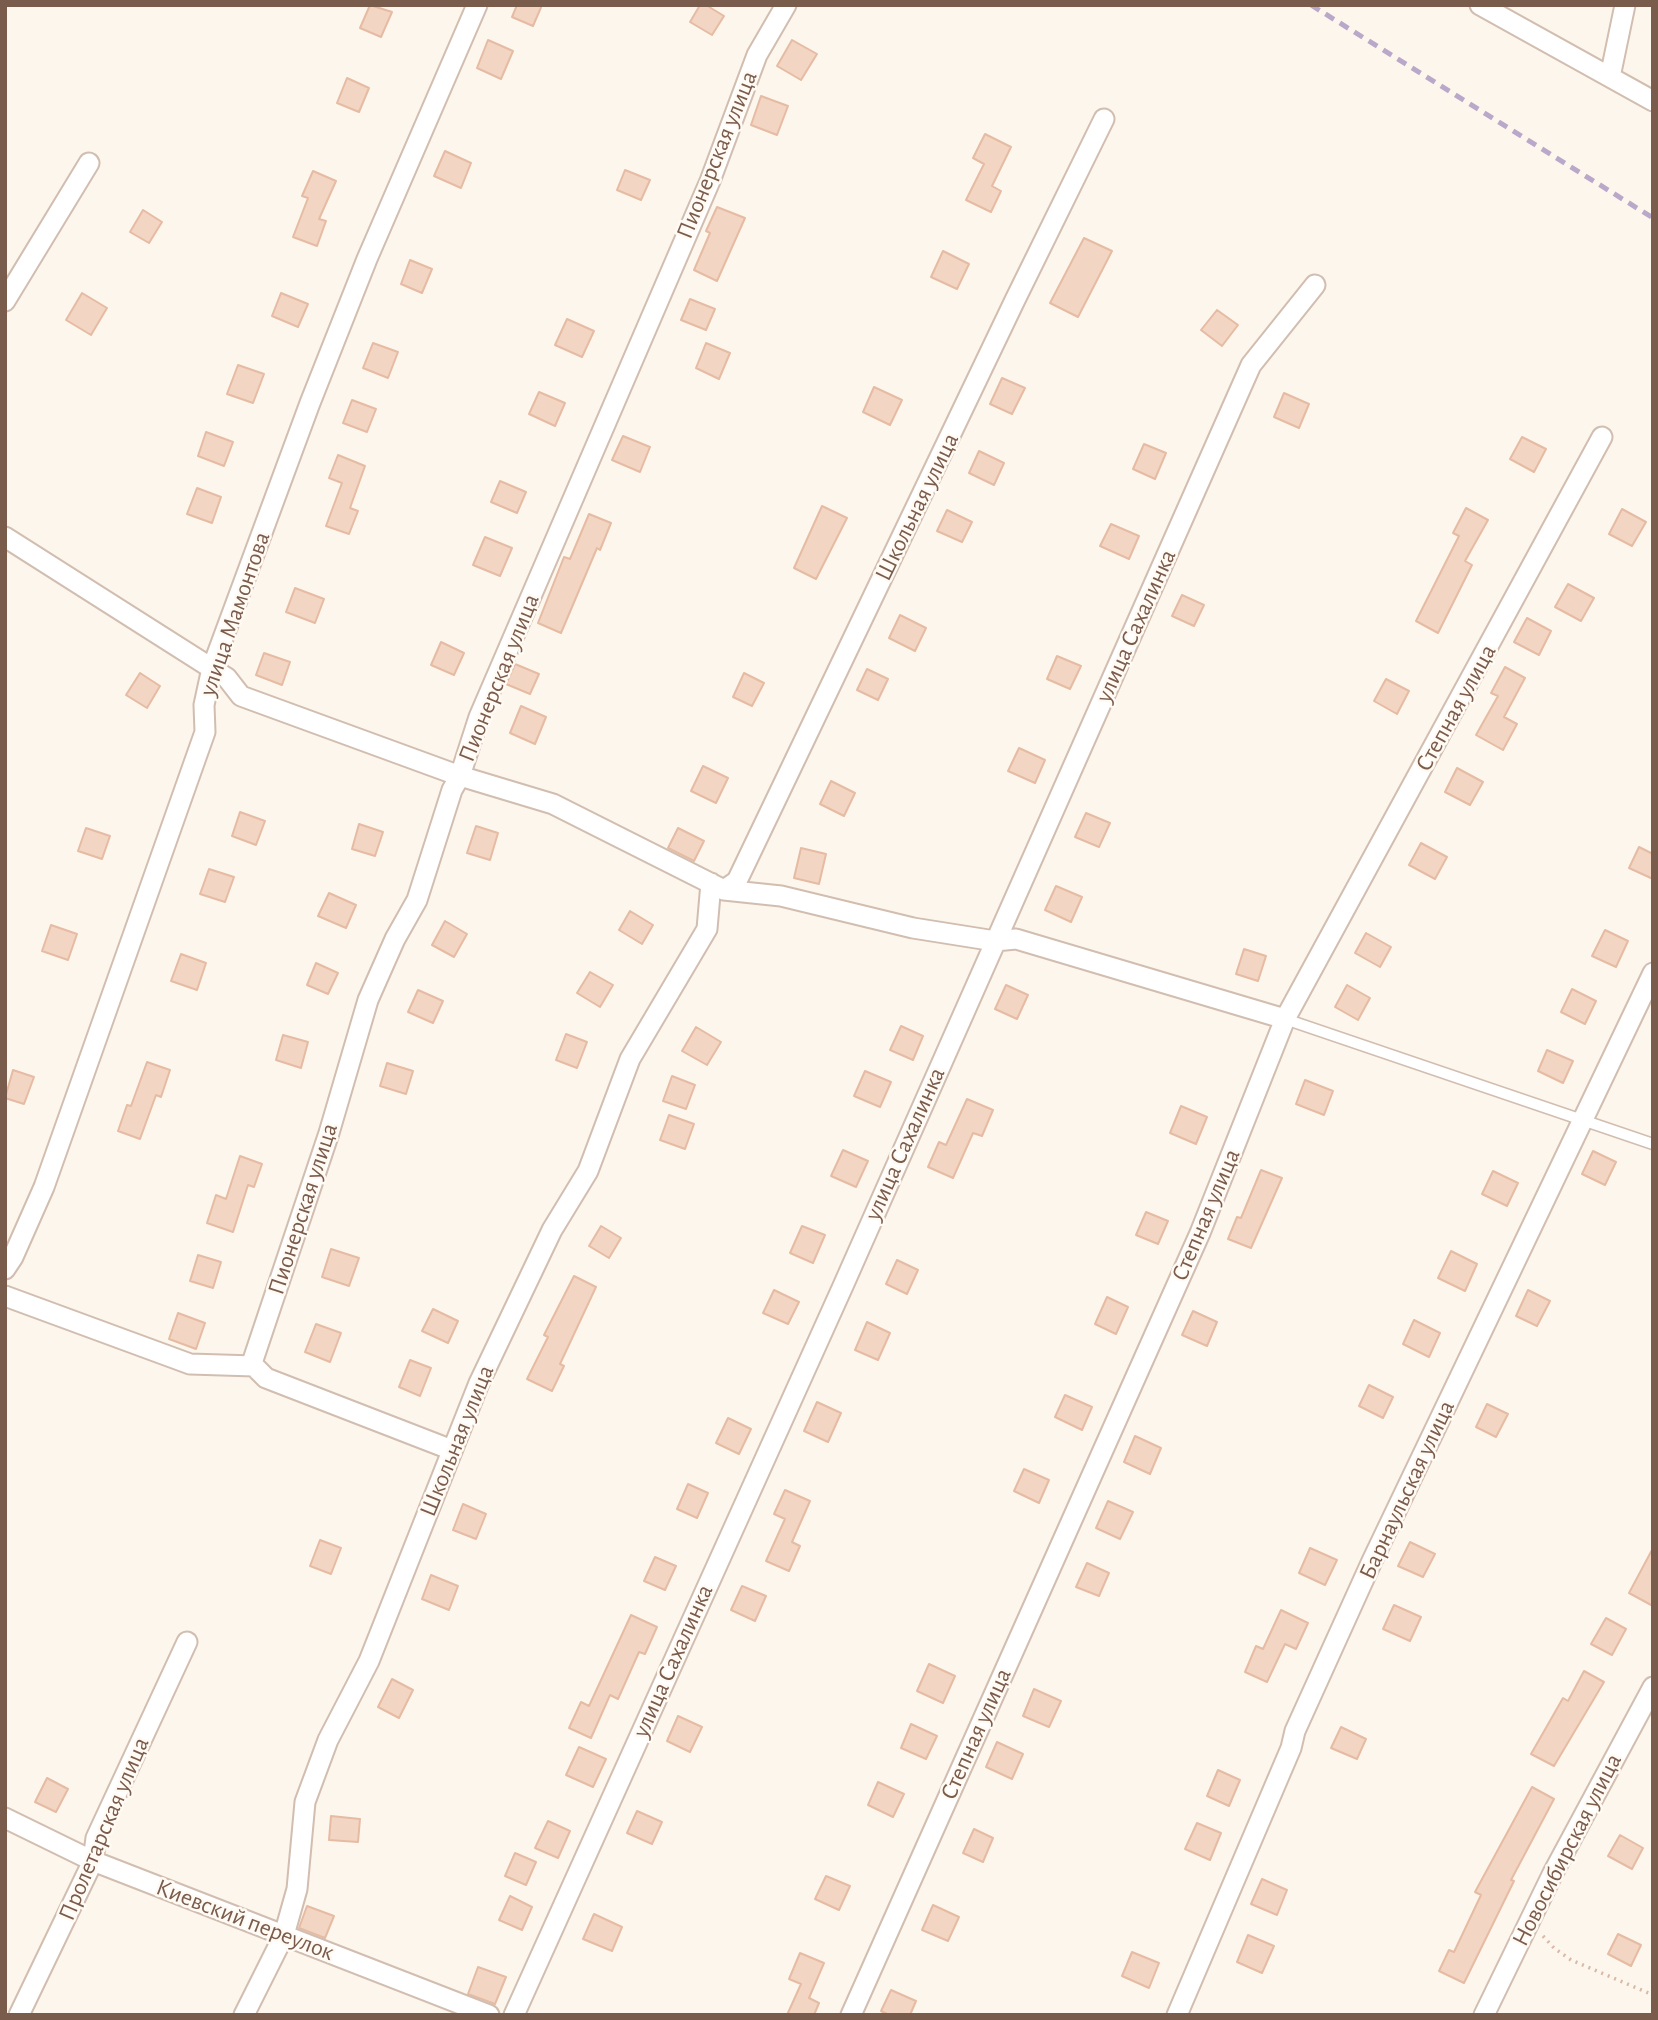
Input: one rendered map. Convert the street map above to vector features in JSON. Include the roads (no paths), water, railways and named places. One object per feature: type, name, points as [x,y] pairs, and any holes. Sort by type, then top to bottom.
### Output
[{"type":"street","name":"улица Мамонтова","points":[[5,1269],[44,1187],[205,732],[204,705],[212,668],[310,403],[367,259],[477,5]]},
{"type":"street","name":"Пионерская улица","points":[[251,1366],[329,1133],[368,1000],[395,939],[417,900],[452,790],[460,775],[479,717],[710,181],[757,55],[786,5]]},
{"type":"street","points":[[1480,5],[1653,101]]},
{"type":"street","points":[[1610,78],[1625,5]]},
{"type":"street","name":"Школьная улица","points":[[244,2015],[284,1935],[297,1889],[304,1802],[328,1740],[369,1661],[479,1383],[552,1230],[588,1171],[630,1059],[707,929],[717,886],[737,881],[1104,119]]},
{"type":"street","points":[[5,301],[89,163]]},
{"type":"street","name":"улица Сахалинка","points":[[514,2015],[843,1286],[1251,365],[1315,285]]},
{"type":"street","name":"Степная улица","points":[[851,2015],[1199,1233],[1285,1019],[1602,437]]},
{"type":"street","points":[[7,542],[212,668],[227,678],[241,696],[460,775],[553,804],[717,886],[781,896],[913,928],[995,941],[1016,939],[1285,1019]]},
{"type":"street","name":"Барнаульская улица","points":[[1177,2015],[1328,1658],[1653,973]]},
{"type":"street","points":[[5,1296],[190,1364],[254,1366],[266,1378],[452,1450]]},
{"type":"street","name":"Пролетарская улица","points":[[19,2015],[93,1861],[96,1838],[187,1642]]},
{"type":"street","name":"Новосибирская улица","points":[[1484,2015],[1653,1687]]},
{"type":"street","name":"Киевский переулок","points":[[5,1818],[93,1861],[489,2015]]},
{"type":"lane","points":[[1285,1019],[1653,1144]]},
{"type":"railway","points":[[1311,5],[1653,218]]}]
